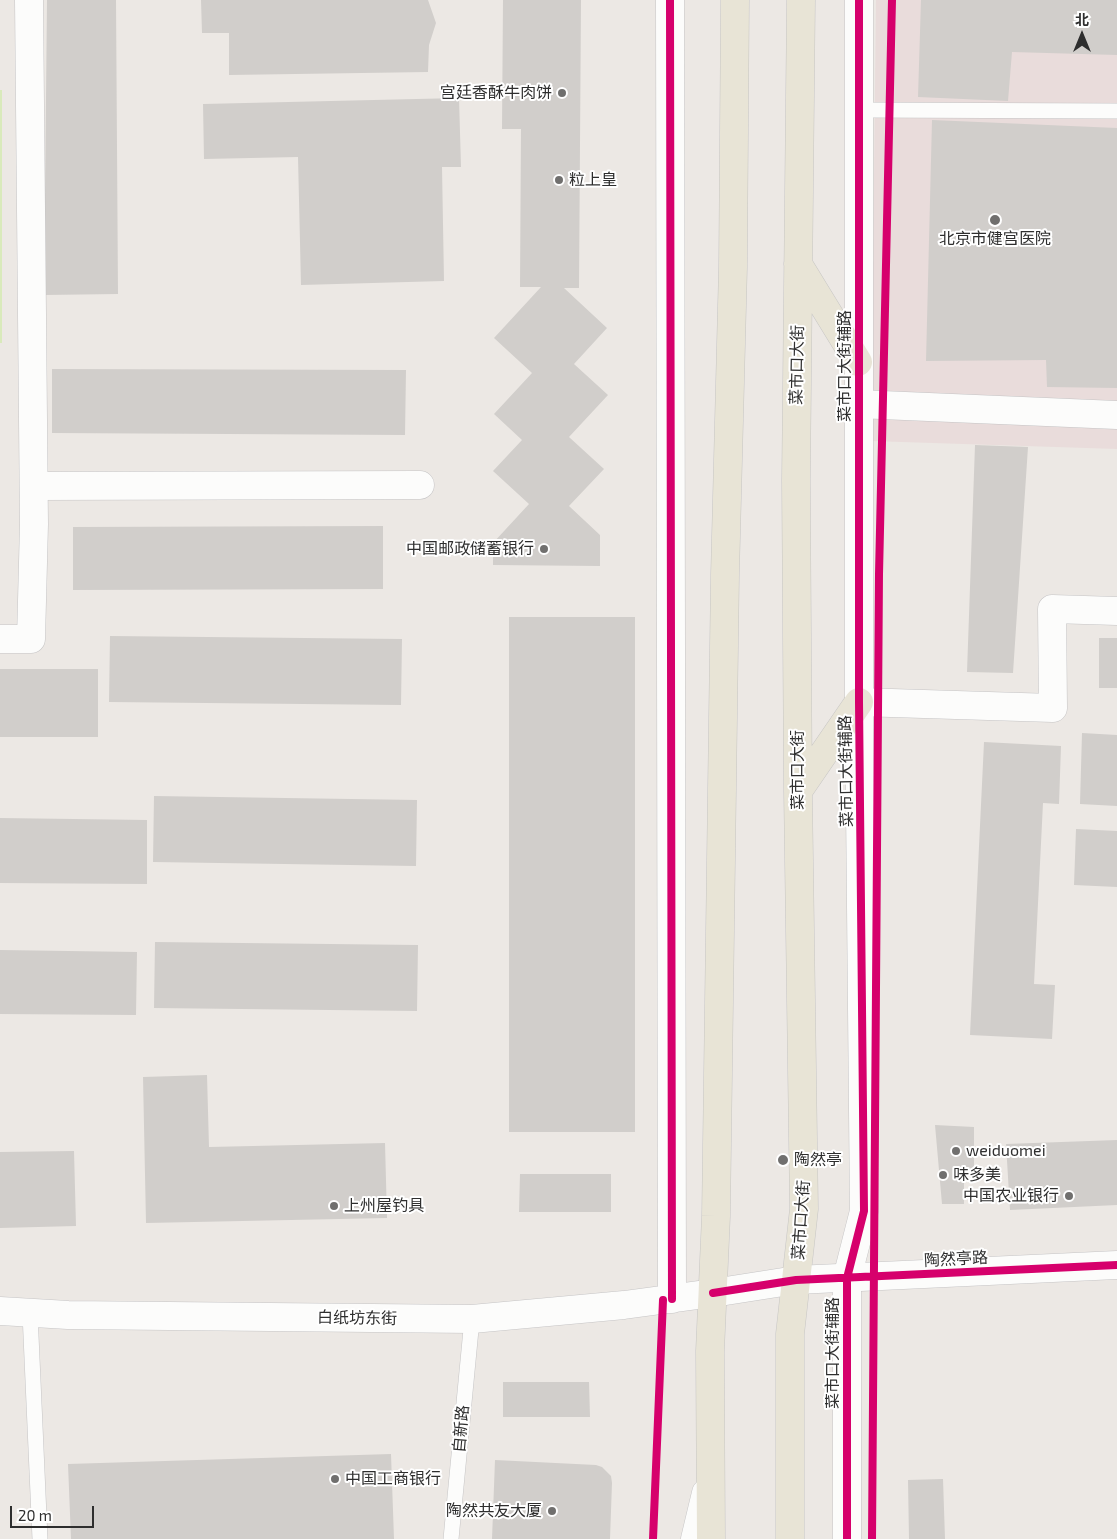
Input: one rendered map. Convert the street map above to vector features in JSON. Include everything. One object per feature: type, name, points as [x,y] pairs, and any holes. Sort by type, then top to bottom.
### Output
[{"type":"main road","points":[[711,1539],[710,1478],[716,1216],[725,575],[733,268],[735,0]]},
{"type":"main road","name":"菜市口大街","points":[[790,1539],[790,1334],[804,1209],[796,480],[801,0]]},
{"type":"main road","points":[[798,264],[858,362]]},
{"type":"main road","points":[[798,791],[859,702]]},
{"type":"street","points":[[0,639],[31,639],[34,486],[29,0]]},
{"type":"street","points":[[670,0],[672,1299]]},
{"type":"street","name":"菜市口大街辅路","points":[[847,1539],[847,1278],[864,1211],[859,702],[859,0]]},
{"type":"street","points":[[858,404],[1117,415]]},
{"type":"street","points":[[34,486],[420,485]]},
{"type":"street","points":[[859,702],[1053,708],[1052,609],[1117,611]]},
{"type":"street","name":"陶然亭路","points":[[713,1293],[796,1280],[1117,1264]]},
{"type":"street","name":"白纸坊东街","points":[[0,1311],[68,1315],[472,1319],[672,1299],[713,1293]]},
{"type":"street","points":[[695,1539],[710,1478]]},
{"type":"lane","points":[[859,110],[1117,111]]},
{"type":"lane","points":[[30,1312],[40,1539]]},
{"type":"lane","name":"自新路","points":[[451,1539],[472,1319]]},
{"type":"shaded area","name":"北京市健宫医院","points":[[876,0],[1117,0],[1117,449],[871,441]]},
{"type":"green space","points":[[0,90],[2,90],[2,343],[0,343]]},
{"type":"building","points":[[47,0],[116,0],[118,294],[44,295]]},
{"type":"building","points":[[201,0],[428,0],[436,23],[429,45],[428,72],[229,75],[229,33],[202,33]]},
{"type":"building","points":[[503,0],[581,0],[579,288],[564,288],[607,328],[574,364],[608,395],[569,437],[604,469],[569,506],[600,535],[600,566],[493,565],[493,543],[529,504],[493,471],[522,440],[494,414],[532,373],[494,338],[541,287],[520,287],[521,129],[502,129]]},
{"type":"building","points":[[921,0],[1117,0],[1117,55],[1012,52],[1008,101],[918,97]]},
{"type":"building","points":[[459,98],[461,167],[442,167],[444,281],[301,285],[298,157],[204,159],[203,104]]},
{"type":"building","points":[[932,120],[1117,128],[1117,388],[1047,387],[1046,360],[926,361]]},
{"type":"building","points":[[52,369],[406,370],[405,435],[52,433]]},
{"type":"building","points":[[975,445],[1028,447],[1013,673],[967,672]]},
{"type":"building","points":[[383,526],[383,589],[73,590],[73,527]]},
{"type":"building","points":[[509,617],[635,617],[635,1132],[509,1132]]},
{"type":"building","points":[[110,636],[402,639],[401,705],[109,702]]},
{"type":"building","points":[[1099,638],[1117,638],[1117,688],[1099,688]]},
{"type":"building","points":[[0,669],[98,669],[98,737],[0,737]]},
{"type":"building","points":[[1082,733],[1117,735],[1117,806],[1080,804]]},
{"type":"building","points":[[984,742],[1061,746],[1059,804],[1043,803],[1034,984],[1055,985],[1052,1039],[970,1035]]},
{"type":"building","points":[[154,796],[417,800],[416,866],[153,862]]},
{"type":"building","points":[[0,818],[147,820],[147,884],[0,883]]},
{"type":"building","points":[[1076,829],[1117,831],[1117,887],[1074,885]]},
{"type":"building","points":[[155,942],[418,945],[417,1011],[154,1008]]},
{"type":"building","points":[[0,950],[137,952],[136,1015],[0,1014]]},
{"type":"building","points":[[207,1075],[209,1147],[385,1143],[387,1218],[146,1223],[143,1077]]},
{"type":"building","name":"weiduomei","points":[[935,1125],[974,1127],[974,1175],[964,1175],[964,1204],[942,1204]]},
{"type":"building","points":[[1117,1140],[1117,1205],[1010,1210],[1006,1144]]},
{"type":"building","points":[[74,1151],[76,1226],[0,1228],[0,1152]]},
{"type":"building","points":[[520,1174],[611,1174],[611,1212],[519,1212]]},
{"type":"building","points":[[503,1382],[589,1382],[590,1417],[503,1417]]},
{"type":"building","points":[[391,1454],[394,1539],[71,1539],[68,1464]]},
{"type":"building","name":"陶然共友大厦","points":[[495,1460],[596,1465],[602,1467],[611,1476],[612,1483],[610,1539],[492,1539]]},
{"type":"building","points":[[943,1479],[945,1539],[909,1539],[908,1480]]},
{"type":"cycle path","points":[[670,0],[672,1299]]},
{"type":"cycle path","points":[[847,1539],[847,1278],[864,1211],[859,702],[859,0]]},
{"type":"cycle path","points":[[872,1539],[879,574],[892,0]]},
{"type":"cycle path","points":[[713,1293],[796,1280],[1117,1265]]},
{"type":"cycle path","points":[[653,1539],[663,1300]]},
{"type":"place","name":"宫廷香酥牛肉饼","points":[[562,93]]},
{"type":"place","name":"粒上皇","points":[[559,180]]},
{"type":"place","name":"北京市健宫医院","points":[[995,220]]},
{"type":"place","name":"中国邮政储蓄银行","points":[[544,549]]},
{"type":"place","name":"weiduomei","points":[[956,1151]]},
{"type":"place","name":"陶然亭","points":[[783,1160]]},
{"type":"place","name":"味多美","points":[[943,1175]]},
{"type":"place","name":"中国农业银行","points":[[1069,1196]]},
{"type":"place","name":"上州屋钓具","points":[[334,1206]]},
{"type":"place","name":"中国工商银行","points":[[335,1479]]},
{"type":"place","name":"陶然共友大厦","points":[[552,1511]]}]
